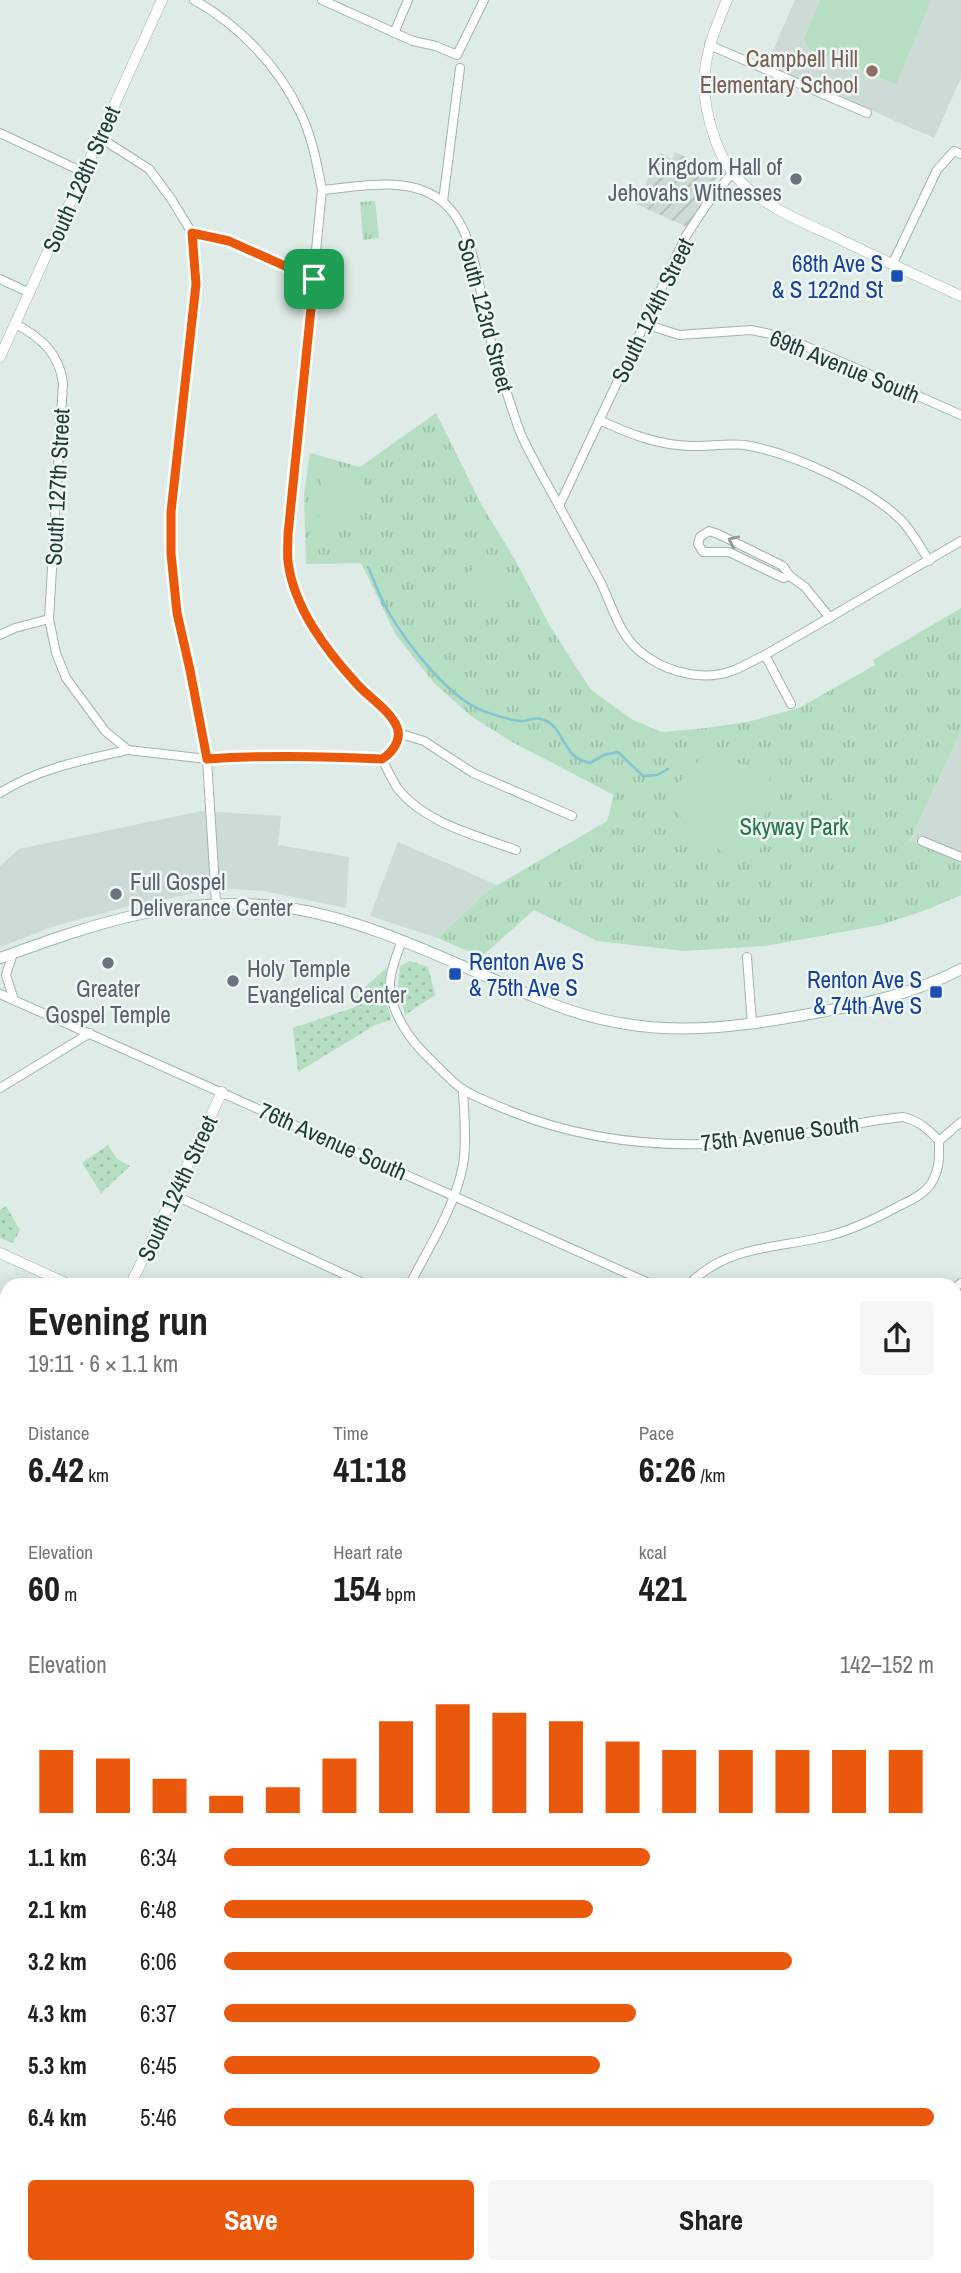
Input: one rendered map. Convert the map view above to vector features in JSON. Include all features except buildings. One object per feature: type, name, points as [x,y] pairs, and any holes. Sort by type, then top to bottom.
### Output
[{"type":"main road","points":[[0,958],[70,932],[167,908],[216,904],[284,907],[350,922],[556,1006],[604,1020],[674,1029],[729,1028],[876,1002],[960,972]]},
{"type":"street","name":"South 128th Street","points":[[0,358],[162,0]]},
{"type":"street","points":[[0,793],[23,779],[45,771],[128,750],[207,759],[283,755],[382,759],[394,748],[398,733],[392,720],[356,683],[317,633],[304,611],[288,562],[288,534],[321,190],[316,162],[301,114],[272,67],[225,19],[194,0]]},
{"type":"street","points":[[322,0],[394,33],[457,55],[484,0]]},
{"type":"street","points":[[394,33],[408,0]]},
{"type":"street","points":[[727,0],[709,45],[705,65],[705,107],[717,145],[733,172],[745,186],[769,205],[961,296]]},
{"type":"street","points":[[709,45],[867,113]]},
{"type":"street","points":[[321,190],[410,186],[443,201],[460,68]]},
{"type":"street","points":[[0,133],[82,172]]},
{"type":"street","points":[[99,137],[149,169],[192,233],[196,284],[171,512],[171,554],[177,613],[207,759],[216,904]]},
{"type":"street","points":[[892,265],[937,170],[957,152]]},
{"type":"street","name":"South 124th Street","points":[[559,506],[686,236],[733,172]]},
{"type":"street","name":"South 123rd Street","points":[[443,201],[455,214],[469,245],[486,322],[521,434],[602,585],[618,625],[645,656],[662,666],[698,676],[731,672],[961,541]]},
{"type":"street","points":[[192,233],[229,241],[314,279]]},
{"type":"street","points":[[0,279],[30,293]]},
{"type":"street","name":"South 127th Street","points":[[16,324],[38,336],[50,349],[59,364],[63,383],[49,619],[55,653],[66,678],[105,731],[128,750]]},
{"type":"street","name":"69th Avenue South","points":[[645,324],[679,335],[744,330],[785,337],[961,415]]},
{"type":"street","points":[[599,421],[645,440],[666,445],[748,445],[780,453],[811,466],[880,503],[902,521],[929,561]]},
{"type":"street","points":[[790,576],[783,578],[729,552],[703,552],[698,544],[700,537],[709,531],[718,534],[783,566],[790,576],[805,587],[830,618]]},
{"type":"street","points":[[0,635],[49,619]]},
{"type":"street","points":[[765,655],[791,704]]},
{"type":"street","points":[[398,733],[424,741],[473,773],[572,816]]},
{"type":"street","points":[[382,759],[397,787],[424,811],[444,823],[516,850]]},
{"type":"street","points":[[922,841],[961,857]]},
{"type":"street","name":"75th Avenue South","points":[[402,941],[392,969],[392,997],[400,1020],[420,1050],[463,1089],[532,1120],[605,1139],[669,1145],[747,1142],[903,1117],[915,1120],[939,1141]]},
{"type":"street","points":[[13,953],[6,975],[13,1000]]},
{"type":"street","points":[[747,957],[752,1024]]},
{"type":"street","name":"76th Avenue South","points":[[0,993],[638,1278]]},
{"type":"street","points":[[0,1088],[90,1033]]},
{"type":"street","points":[[413,1278],[454,1195],[463,1166],[463,1089]]},
{"type":"street","name":"South 124th Street","points":[[134,1278],[222,1092]]},
{"type":"street","points":[[696,1278],[722,1260],[746,1252],[852,1229],[912,1200],[926,1190],[934,1178],[939,1161],[939,1141],[961,1122]]},
{"type":"street","points":[[174,1195],[352,1278]]},
{"type":"street","points":[[0,1253],[55,1278]]},
{"type":"shaded area","name":"Campbell Hill Elementary School","points":[[795,0],[961,0],[961,78],[934,138],[767,64]]},
{"type":"shaded area","points":[[675,152],[720,173],[687,227],[636,204],[660,153],[672,159]]},
{"type":"shaded area","points":[[961,730],[961,863],[910,842]]},
{"type":"shaded area","points":[[202,811],[281,816],[278,845],[349,857],[346,908],[264,891],[205,887],[199,892],[58,925],[0,947],[0,866],[19,849]]},
{"type":"shaded area","points":[[398,842],[497,885],[438,938],[370,916]]},
{"type":"green space","points":[[820,0],[881,0],[875,16],[882,0],[931,0],[896,84],[809,49],[804,39]]},
{"type":"green space","points":[[375,201],[379,238],[363,240],[360,202]]},
{"type":"green space","name":"Skyway Park","points":[[436,413],[481,504],[514,558],[551,628],[591,690],[633,720],[662,732],[747,722],[799,708],[875,665],[873,660],[961,608],[961,730],[910,841],[961,863],[961,895],[880,925],[765,946],[684,951],[597,941],[534,910],[481,957],[438,938],[489,890],[607,821],[614,795],[512,742],[471,716],[434,683],[396,635],[361,563],[306,564],[304,495],[310,453],[360,467]]},
{"type":"green space","points":[[322,477],[364,480],[360,523],[318,520]]},
{"type":"green space","points":[[483,560],[509,588],[492,604],[465,576]]},
{"type":"green space","points":[[702,757],[763,768],[770,776],[758,863],[729,854],[705,841],[684,821],[666,797]]},
{"type":"green space","points":[[834,782],[866,791],[861,807],[829,798]]},
{"type":"green space","points":[[410,961],[428,967],[435,995],[405,1015],[398,987],[400,966]]},
{"type":"green space","points":[[386,968],[385,995],[391,1020],[375,1025],[298,1072],[293,1028],[355,1007],[357,995]]},
{"type":"green space","points":[[108,1145],[117,1159],[130,1166],[101,1193],[82,1163]]},
{"type":"green space","points":[[6,1206],[20,1230],[13,1243],[0,1238],[0,1210]]},
{"type":"waterway","points":[[368,567],[385,606],[406,639],[443,682],[470,704],[511,720],[538,719],[549,722],[573,755],[580,760],[590,763],[604,755],[618,752],[643,776],[657,775],[668,769]]},
{"type":"place","name":"Campbell Hill Elementary School","points":[[872,71]]},
{"type":"place","name":"Kingdom Hall of Jehovahs Witnesses","points":[[796,179]]},
{"type":"place","name":"68th Ave S & S 122nd St","points":[[897,276]]},
{"type":"place","name":"Full Gospel Deliverance Center","points":[[116,894]]},
{"type":"place","name":"Greater Gospel Temple","points":[[108,963]]},
{"type":"place","name":"Renton Ave S & 75th Ave S","points":[[455,974]]},
{"type":"place","name":"Holy Temple Evangelical Center","points":[[233,981]]},
{"type":"place","name":"Renton Ave S & 74th Ave S","points":[[936,992]]},
{"type":"route","points":[[192,233],[229,241],[314,279],[288,534],[288,562],[304,611],[317,633],[356,683],[392,720],[398,733],[394,748],[382,759],[319,755],[258,755],[207,759],[177,613],[171,554],[171,512],[196,284],[192,233]]}]
